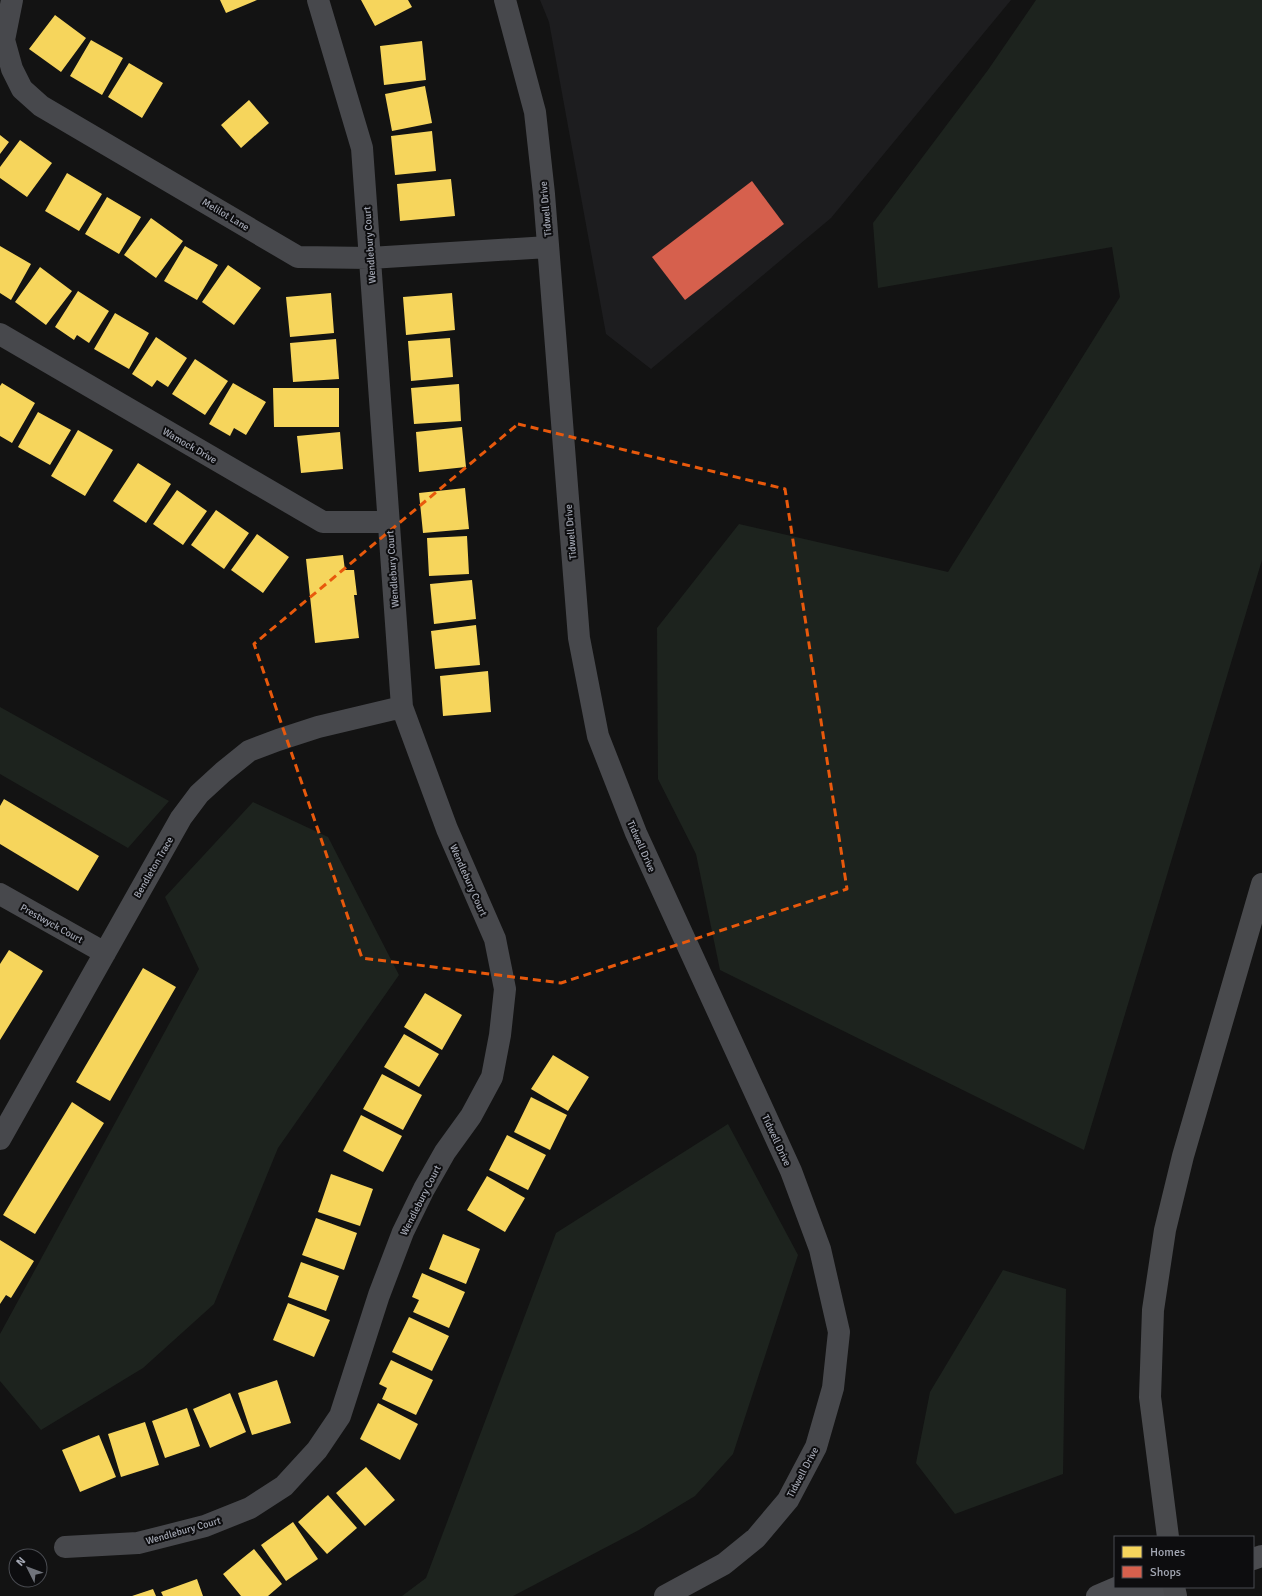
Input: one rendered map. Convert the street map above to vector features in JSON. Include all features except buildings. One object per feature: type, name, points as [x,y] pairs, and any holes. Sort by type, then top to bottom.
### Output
[{"type":"highway","points":[[1168,1536],[1150,1397],[1153,1310],[1165,1230],[1183,1156],[1262,884]]},
{"type":"main road","points":[[1097,1596],[1118,1588]]},
{"type":"main road","points":[[1162,1596],[1173,1588]]},
{"type":"street","name":"Melilot Lane","points":[[12,0],[2,39],[12,69],[22,89],[41,106],[298,257],[370,258],[548,247]]},
{"type":"street","name":"Wendlebury Court","points":[[65,1547],[138,1543],[205,1526],[250,1508],[284,1486],[317,1450],[340,1416],[379,1295],[403,1232],[424,1189],[445,1152],[471,1116],[492,1076],[500,1035],[505,989],[495,939],[447,829],[402,708],[362,148],[318,0]]},
{"type":"street","name":"Tidwell Drive","points":[[505,0],[535,112],[544,194],[579,638],[598,736],[636,833],[791,1171],[820,1249],[839,1332],[834,1388],[816,1447],[788,1500],[756,1538],[724,1564],[665,1596]]},
{"type":"street","name":"Wamock Drive","points":[[0,334],[323,522],[389,522]]},
{"type":"street","name":"Bendleton Trace","points":[[0,1139],[181,818],[199,794],[249,751],[278,740],[318,728],[402,708]]},
{"type":"street","name":"Prestwyck Court","points":[[0,894],[105,953]]},
{"type":"highlighted area","points":[[518,424],[785,489],[847,889],[561,983],[362,958],[254,644]]},
{"type":"shaded area","points":[[540,0],[1011,0],[831,218],[651,369],[606,334],[549,22]]},
{"type":"shaded area","points":[[1036,0],[1262,0],[1262,560],[1084,1150],[720,970],[696,854],[658,779],[657,628],[739,524],[948,572],[1120,297],[1112,247],[878,288],[873,223],[988,70]]},
{"type":"shaded area","points":[[0,707],[169,801],[128,848],[0,774]]},
{"type":"shaded area","points":[[253,802],[328,837],[399,975],[278,1148],[214,1304],[143,1368],[41,1430],[0,1381],[0,1334],[199,969],[165,897]]},
{"type":"shaded area","points":[[728,1124],[798,1255],[733,1454],[695,1496],[639,1530],[513,1596],[402,1596],[426,1578],[556,1233]]},
{"type":"shaded area","points":[[1003,1270],[1066,1289],[1063,1474],[955,1514],[916,1463],[930,1392]]}]
